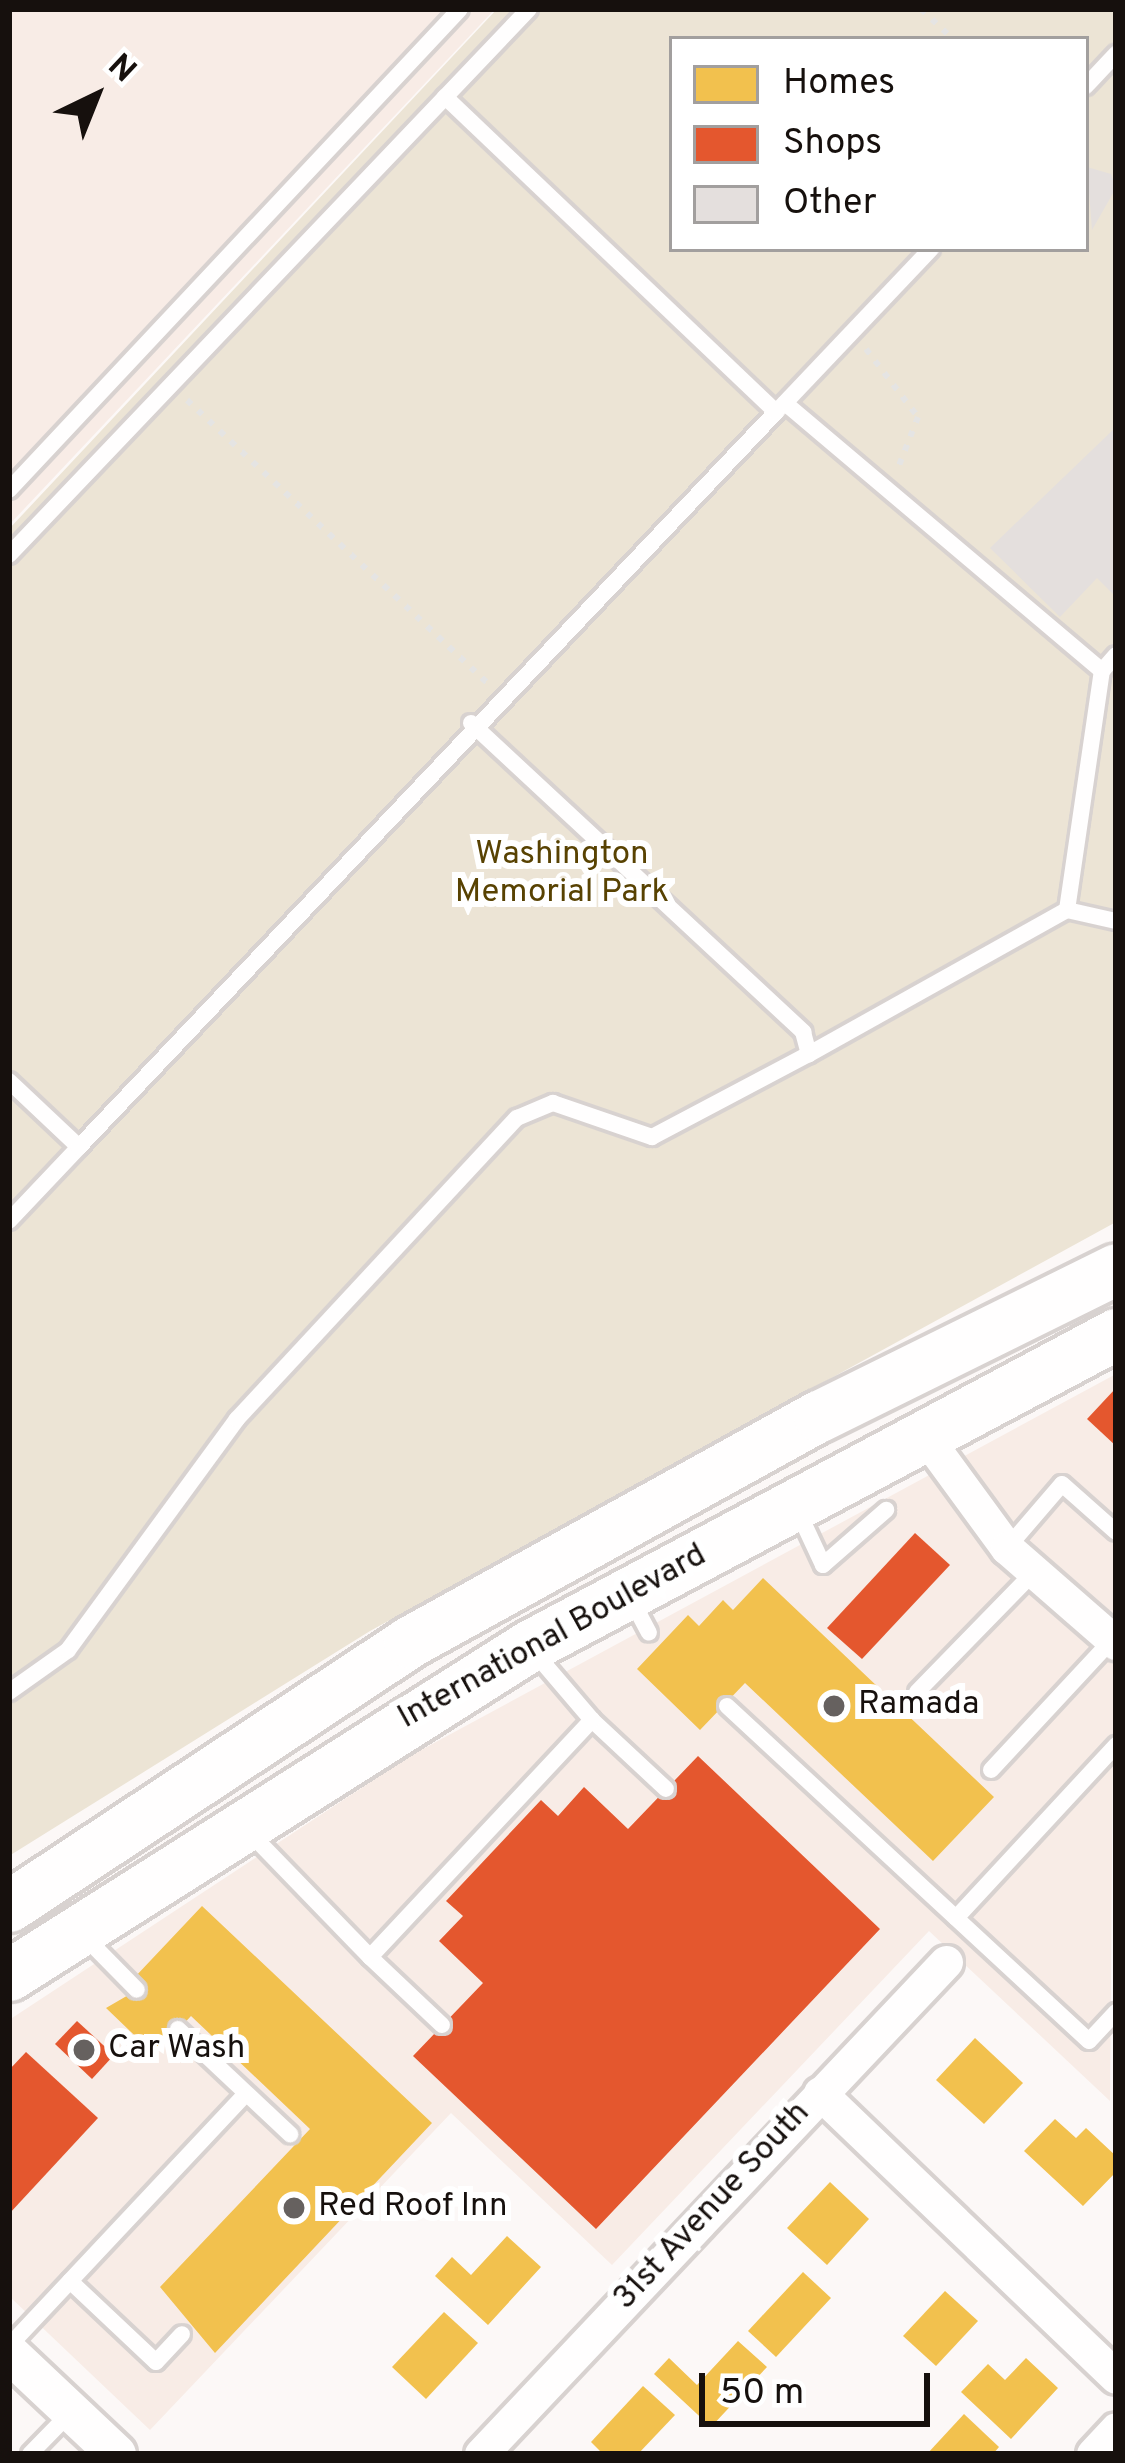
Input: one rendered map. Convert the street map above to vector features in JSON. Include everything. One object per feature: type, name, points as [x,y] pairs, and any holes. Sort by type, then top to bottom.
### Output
[{"type":"main road","name":"International Boulevard","points":[[9,1906],[409,1642],[1116,1269]]},
{"type":"main road","points":[[925,1436],[942,1391],[1014,1320]]},
{"type":"main road","name":"International Boulevard","points":[[9,1976],[239,1821],[530,1646],[638,1613],[796,1506],[1116,1334]]},
{"type":"street","points":[[925,1436],[1006,1548],[1106,1638]]},
{"type":"street","name":"31st Avenue South","points":[[481,2454],[946,1962]]},
{"type":"street","points":[[820,2093],[1116,2377]]},
{"type":"street","points":[[13,2364],[116,2454]]},
{"type":"street","points":[[1093,2454],[1116,2429]]},
{"type":"lane","points":[[9,490],[460,9]]},
{"type":"lane","points":[[9,555],[529,9]]},
{"type":"lane","points":[[1089,83],[1116,54]]},
{"type":"lane","points":[[445,97],[781,407],[884,487],[1102,671]]},
{"type":"lane","points":[[9,1221],[471,723],[928,252]]},
{"type":"lane","points":[[1067,910],[1102,671],[1116,655]]},
{"type":"lane","points":[[471,723],[803,1033],[809,1054]]},
{"type":"lane","points":[[9,1692],[68,1650],[237,1419],[505,1127],[554,1103],[652,1137],[1067,910],[1116,921]]},
{"type":"lane","points":[[9,1081],[79,1147]]},
{"type":"lane","points":[[1006,1548],[1063,1484],[1113,1530]]},
{"type":"lane","points":[[796,1506],[823,1565],[886,1510]]},
{"type":"lane","points":[[917,1692],[1032,1574]]},
{"type":"lane","points":[[992,1770],[1106,1638]]},
{"type":"lane","points":[[530,1646],[592,1720],[666,1790]]},
{"type":"lane","points":[[727,1706],[1089,2042],[1116,2012]]},
{"type":"lane","points":[[370,1957],[592,1720]]},
{"type":"lane","points":[[956,1918],[1113,1754]]},
{"type":"lane","points":[[239,1821],[442,2025]]},
{"type":"lane","points":[[77,1929],[137,1990]]},
{"type":"lane","points":[[178,2030],[290,2134]]},
{"type":"lane","points":[[13,2364],[70,2282],[246,2094]]},
{"type":"lane","points":[[70,2282],[156,2362],[182,2334]]},
{"type":"lane","points":[[30,2454],[71,2412]]},
{"type":"path","points":[[921,9],[950,36]]},
{"type":"path","points":[[851,333],[918,417],[912,450],[884,487]]},
{"type":"path","points":[[171,385],[499,694]]},
{"type":"shaded area","points":[[9,9],[495,9],[9,525]]},
{"type":"shaded area","points":[[1116,1374],[1110,2101],[929,1931],[612,2265],[451,2113],[150,2430],[9,2296],[9,2020],[410,1756]]},
{"type":"green space","name":"Washington Memorial Park","points":[[497,9],[1116,9],[1116,1222],[370,1631],[9,1856],[9,529]]},
{"type":"building: Homes","name":"Ramada","points":[[763,1578],[994,1797],[933,1861],[745,1683],[700,1730],[637,1669],[688,1615],[699,1626],[723,1600],[733,1610]]},
{"type":"building: Homes","name":"Red Roof Inn","points":[[202,1906],[432,2123],[215,2353],[160,2287],[310,2129],[191,2016],[155,2055],[106,2008],[137,1990],[134,1978]]},
{"type":"building: Homes","points":[[975,2038],[1023,2083],[984,2124],[936,2080]]},
{"type":"building: Homes","points":[[1055,2119],[1076,2138],[1086,2128],[1116,2156],[1116,2172],[1083,2206],[1024,2151]]},
{"type":"building: Homes","points":[[830,2182],[869,2219],[827,2265],[787,2228]]},
{"type":"building: Homes","points":[[507,2236],[541,2267],[488,2325],[435,2276],[452,2257],[471,2275]]},
{"type":"building: Homes","points":[[803,2272],[831,2298],[776,2357],[748,2331]]},
{"type":"building: Homes","points":[[945,2291],[978,2321],[936,2366],[903,2336]]},
{"type":"building: Homes","points":[[444,2312],[478,2343],[426,2399],[392,2367]]},
{"type":"building: Homes","points":[[738,2341],[767,2367],[711,2427],[654,2374],[669,2358],[697,2385]]},
{"type":"building: Homes","points":[[1026,2358],[1058,2388],[1011,2439],[961,2392],[988,2364],[1005,2380]]},
{"type":"building: Homes","points":[[643,2386],[675,2415],[638,2454],[603,2454],[591,2442]]},
{"type":"building: Homes","points":[[964,2414],[999,2447],[993,2454],[927,2454]]},
{"type":"building: Shops","points":[[1116,1388],[1116,1446],[1087,1419]]},
{"type":"building: Shops","points":[[915,1533],[950,1565],[862,1659],[827,1628]]},
{"type":"building: Shops","points":[[698,1756],[880,1929],[596,2229],[413,2056],[483,1983],[439,1941],[463,1916],[446,1901],[541,1800],[558,1816],[584,1787],[628,1829]]},
{"type":"building: Shops","name":"Car Wash","points":[[77,2021],[114,2055],[92,2079],[55,2044]]},
{"type":"building: Shops","points":[[26,2052],[98,2118],[9,2214],[9,2070]]},
{"type":"building: Other","points":[[1089,168],[1111,174],[1116,188],[1092,230]]},
{"type":"building: Other","points":[[1116,427],[1116,597],[1097,578],[1060,617],[990,548]]},
{"type":"place","name":"Ramada","points":[[834,1706]]},
{"type":"place","name":"Car Wash","points":[[84,2050]]},
{"type":"place","name":"Red Roof Inn","points":[[294,2208]]}]
